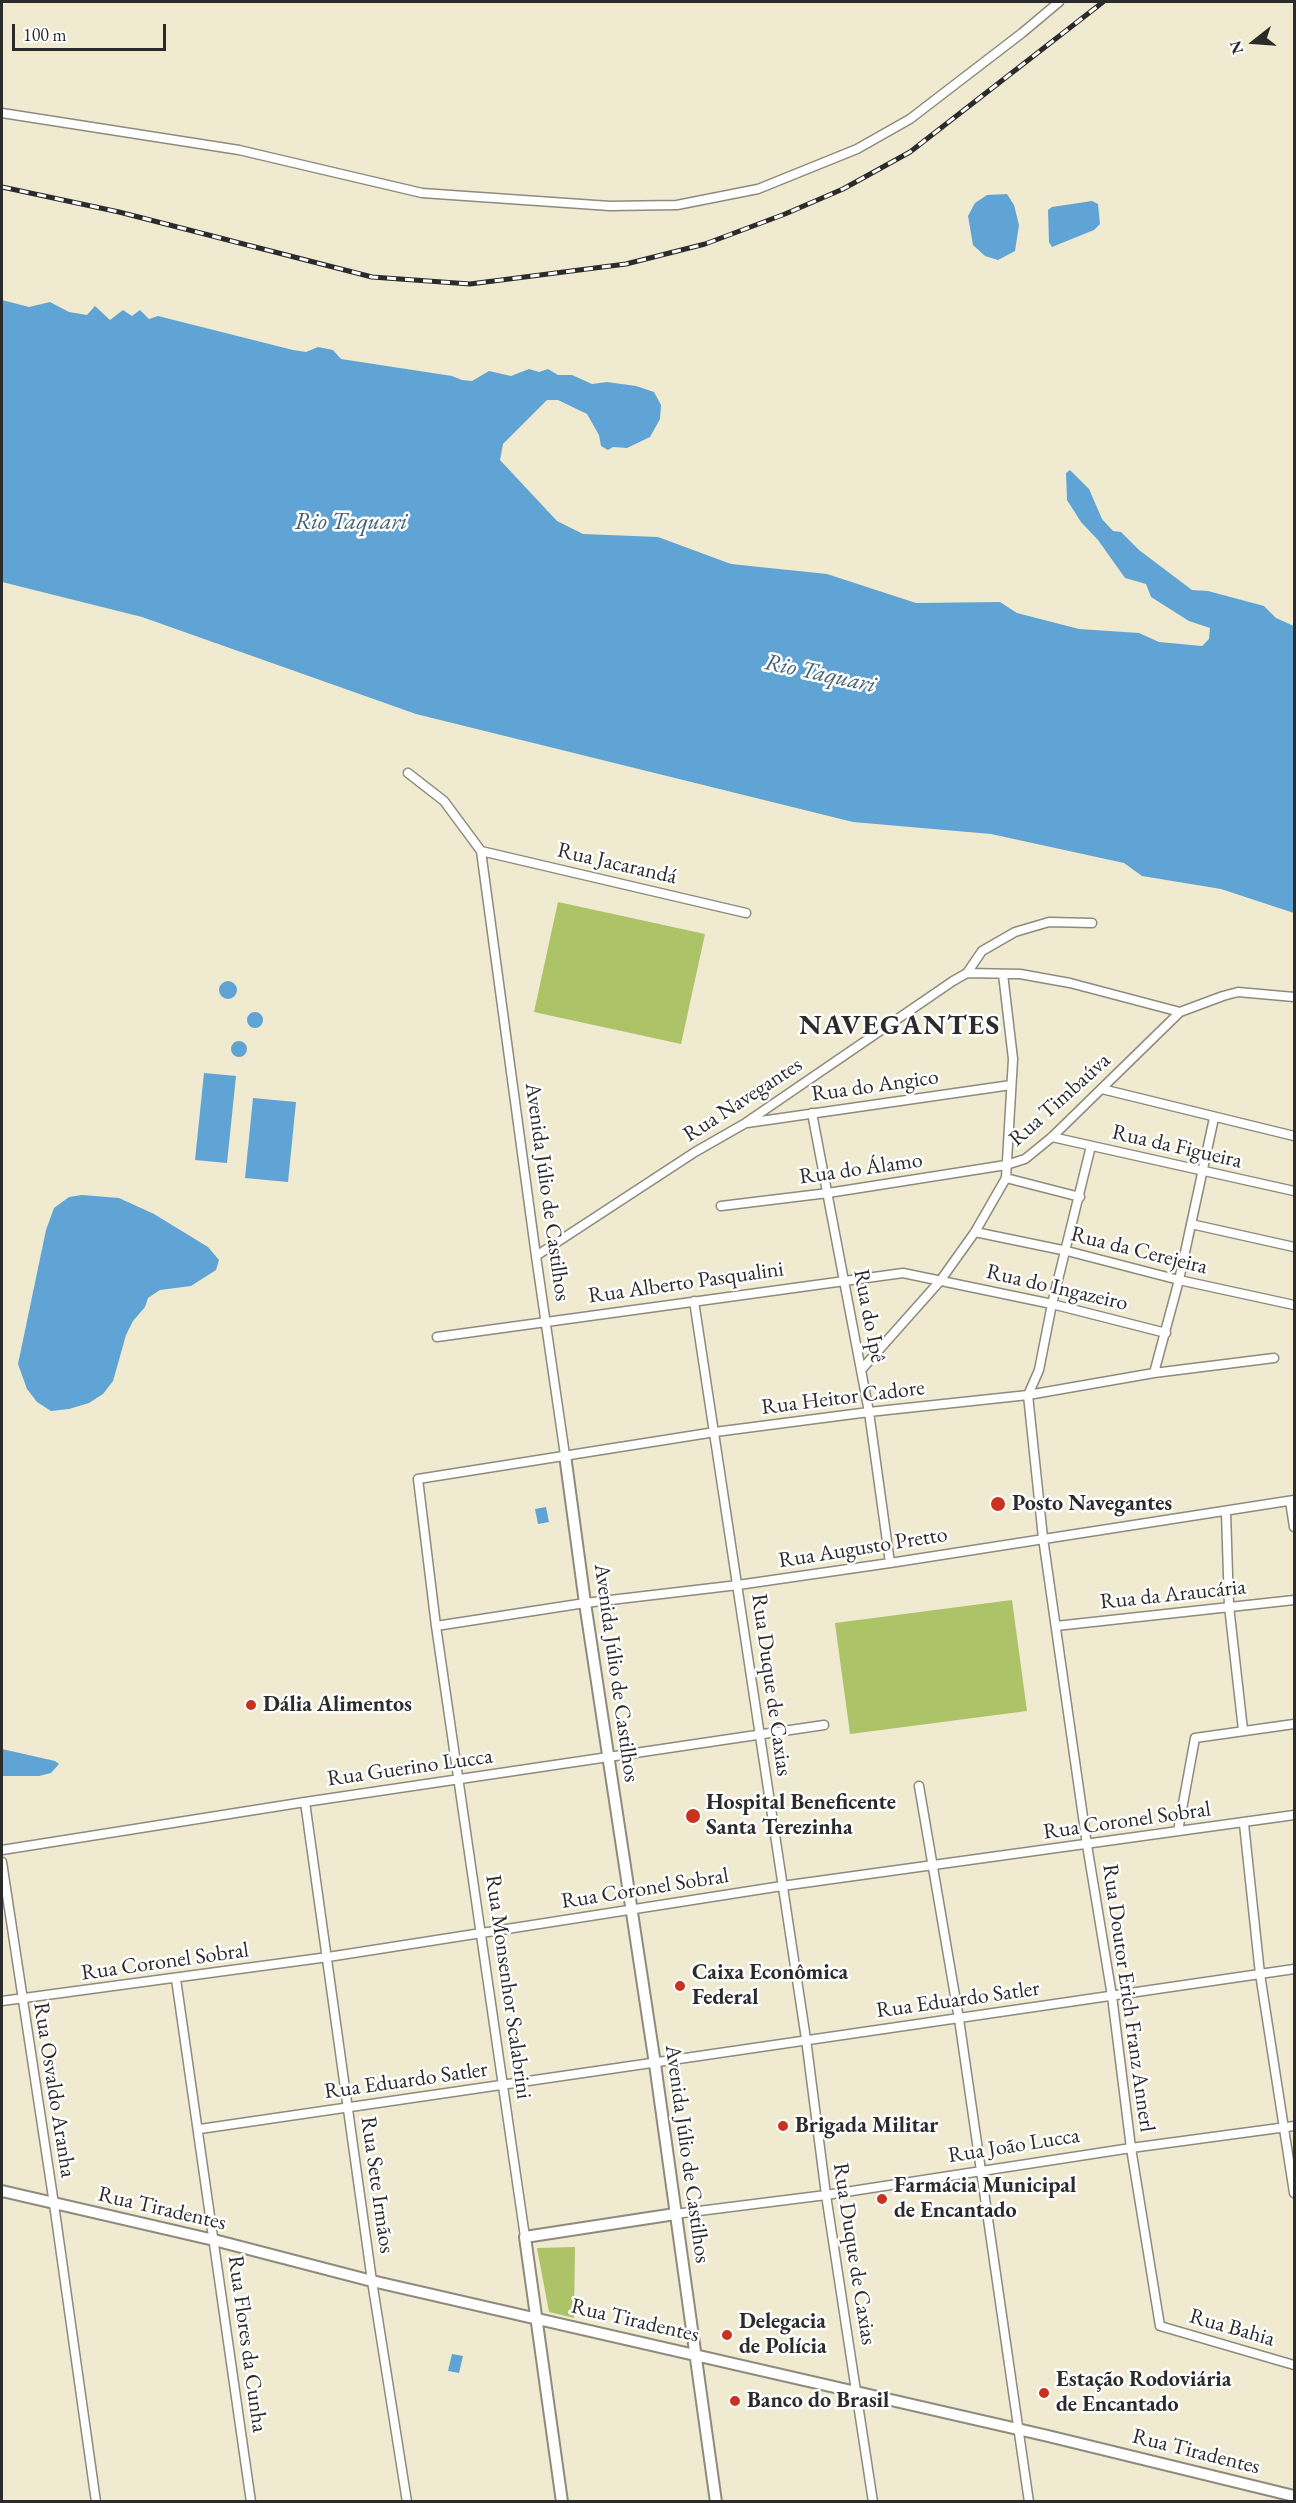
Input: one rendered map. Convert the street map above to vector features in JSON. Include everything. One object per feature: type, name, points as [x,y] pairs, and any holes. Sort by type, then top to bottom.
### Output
[{"type":"street","points":[[2,112],[239,150],[422,193],[610,206],[677,205],[758,189],[856,148],[910,119],[1059,2]]},
{"type":"street","points":[[408,773],[444,801],[481,851]]},
{"type":"street","name":"Rua Jacarandá","points":[[481,851],[746,913]]},
{"type":"street","name":"Avenida Júlio de Castilhos","points":[[481,851],[585,1603],[655,2064],[716,2502]]},
{"type":"street","points":[[967,974],[982,951],[1015,932],[1049,922],[1092,923]]},
{"type":"street","points":[[967,974],[1020,974],[1070,982],[1180,1012]]},
{"type":"street","name":"Rua Navegantes","points":[[536,1257],[695,1152],[744,1124],[953,981],[967,974]]},
{"type":"street","points":[[1004,974],[1013,1059],[1006,1165]]},
{"type":"street","name":"Rua Timbaúva","points":[[861,1370],[940,1281],[975,1232],[1006,1178],[1006,1165],[1025,1160],[1052,1137],[1180,1012],[1238,992],[1294,997]]},
{"type":"street","name":"Rua do Angico","points":[[744,1124],[1011,1085]]},
{"type":"street","points":[[1102,1089],[1294,1136]]},
{"type":"street","name":"Rua do Ipê","points":[[812,1113],[869,1412],[890,1563]]},
{"type":"street","points":[[1154,1373],[1179,1280],[1214,1118]]},
{"type":"street","name":"Rua da Figueira","points":[[1052,1137],[1294,1191]]},
{"type":"street","name":"Rua Doutor Erich Franz Annerl","points":[[1091,1146],[1067,1251],[1052,1304],[1039,1370],[1028,1395],[1043,1538],[1087,1845],[1112,1996],[1131,2148],[1160,2326]]},
{"type":"street","name":"Rua do Álamo","points":[[722,1206],[828,1193],[1006,1165]]},
{"type":"street","points":[[1006,1178],[1080,1197]]},
{"type":"street","points":[[1191,1224],[1294,1247]]},
{"type":"street","name":"Rua da Cerejeira","points":[[975,1232],[1067,1251],[1179,1280],[1294,1305]]},
{"type":"street","name":"Rua Alberto Pasqualini","points":[[437,1337],[545,1320],[903,1272],[940,1281]]},
{"type":"street","name":"Rua do Ingazeiro","points":[[940,1281],[1052,1304],[1166,1333]]},
{"type":"street","name":"Rua Duque de Caxias","points":[[694,1300],[806,2039],[826,2194],[873,2502]]},
{"type":"street","name":"Rua Heitor Cadore","points":[[418,1479],[715,1432],[1028,1395],[1154,1373],[1274,1358]]},
{"type":"street","name":"Rua Monsenhor Scalabrini","points":[[418,1479],[436,1626],[562,2502]]},
{"type":"street","points":[[1292,1501],[1294,1527]]},
{"type":"street","name":"Rua Augusto Pretto","points":[[436,1626],[585,1603],[738,1585],[890,1563],[1292,1501]]},
{"type":"street","points":[[1226,1512],[1229,1606],[1243,1730]]},
{"type":"street","name":"Rua da Araucária","points":[[1056,1626],[1294,1600]]},
{"type":"street","points":[[1178,1832],[1195,1738],[1294,1724]]},
{"type":"street","name":"Rua Guerino Lucca","points":[[2,1850],[305,1802],[609,1759],[824,1725]]},
{"type":"street","points":[[919,1786],[959,2019],[1029,2502]]},
{"type":"street","name":"Rua Sete Irmãos","points":[[305,1802],[372,2281],[407,2502]]},
{"type":"street","name":"Rua Coronel Sobral","points":[[2,2001],[176,1979],[632,1908],[1244,1824],[1294,1815]]},
{"type":"street","points":[[1244,1824],[1260,1974],[1294,2193]]},
{"type":"street","name":"Rua Osvaldo Aranha","points":[[2,1862],[96,2502]]},
{"type":"street","name":"Rua Eduardo Satler","points":[[200,2129],[1294,1969]]},
{"type":"street","name":"Rua Flores da Cunha","points":[[176,1979],[200,2129],[251,2502]]},
{"type":"street","name":"Rua João Lucca","points":[[525,2237],[1131,2148],[1294,2127]]},
{"type":"street","name":"Rua Tiradentes","points":[[2,2192],[214,2240],[372,2281],[1294,2496]]},
{"type":"street","name":"Rua Bahia","points":[[1160,2326],[1294,2365]]},
{"type":"green space","points":[[558,902],[705,934],[681,1044],[534,1012]]},
{"type":"green space","points":[[1012,1600],[1027,1711],[850,1734],[835,1623]]},
{"type":"green space","points":[[575,2247],[574,2318],[549,2312],[537,2248]]},
{"type":"water","points":[[1007,194],[1014,205],[1019,225],[1015,251],[998,260],[985,256],[973,245],[968,216],[975,203],[987,195]]},
{"type":"water","points":[[1092,201],[1098,204],[1100,224],[1094,230],[1052,247],[1049,242],[1048,210],[1052,207]]},
{"type":"water","name":"Rio Taquari","points":[[2,300],[29,307],[50,302],[69,312],[87,315],[95,306],[110,320],[123,310],[132,316],[140,310],[149,319],[158,316],[293,350],[306,352],[318,347],[333,350],[341,359],[452,376],[462,380],[472,381],[489,371],[511,376],[529,369],[539,372],[548,369],[558,375],[572,375],[592,384],[607,382],[636,386],[654,392],[661,405],[660,419],[650,437],[627,448],[613,447],[608,450],[601,446],[599,435],[587,414],[558,400],[547,400],[503,444],[500,460],[557,521],[583,534],[658,537],[731,564],[827,574],[916,603],[1000,602],[1017,613],[1079,629],[1139,633],[1159,642],[1202,646],[1209,639],[1210,628],[1189,621],[1151,597],[1146,584],[1125,578],[1098,540],[1081,522],[1067,500],[1066,473],[1070,470],[1089,489],[1102,519],[1113,531],[1121,532],[1139,550],[1192,590],[1208,591],[1264,606],[1276,618],[1294,626],[1294,913],[1221,889],[1142,876],[1124,863],[991,834],[853,822],[416,714],[142,617],[2,582]]},
{"type":"water","points":[[228,981],[234,984],[237,990],[234,996],[228,999],[222,996],[219,990],[222,984]]},
{"type":"water","points":[[255,1012],[261,1014],[263,1020],[261,1026],[255,1028],[249,1026],[247,1020],[249,1014]]},
{"type":"water","points":[[239,1041],[247,1049],[239,1057],[231,1049]]},
{"type":"water","points":[[204,1073],[236,1076],[227,1163],[195,1160]]},
{"type":"water","points":[[253,1098],[296,1102],[288,1182],[245,1178]]},
{"type":"water","points":[[82,1195],[119,1198],[154,1214],[208,1247],[219,1260],[216,1270],[191,1286],[160,1290],[148,1298],[145,1307],[133,1321],[126,1335],[113,1381],[103,1394],[89,1403],[51,1411],[37,1402],[27,1389],[18,1364],[46,1230],[54,1208],[69,1197]]},
{"type":"water","points":[[546,1507],[549,1522],[538,1524],[535,1509]]},
{"type":"water","points":[[2,1749],[55,1761],[59,1764],[51,1773],[39,1776],[2,1776]]},
{"type":"water","points":[[452,2354],[463,2356],[459,2373],[448,2371]]},
{"type":"railway","points":[[2,187],[119,212],[372,277],[470,284],[626,264],[705,244],[843,189],[910,152],[1103,2]]},
{"type":"place","name":"Posto Navegantes","points":[[998,1504]]},
{"type":"place","name":"Dália Alimentos","points":[[251,1705]]},
{"type":"place","name":"Hospital Beneficente Santa Terezinha","points":[[693,1816]]},
{"type":"place","name":"Caixa Econômica Federal","points":[[680,1986]]},
{"type":"place","name":"Brigada Militar","points":[[783,2126]]},
{"type":"place","name":"Farmácia Municipal de Encantado","points":[[882,2199]]},
{"type":"place","name":"Delegacia de Polícia","points":[[727,2335]]},
{"type":"place","name":"Estação Rodoviária de Encantado","points":[[1044,2393]]},
{"type":"place","name":"Banco do Brasil","points":[[735,2401]]},
{"type":"district","name":"NAVEGANTES","points":[[900,1026]]}]
